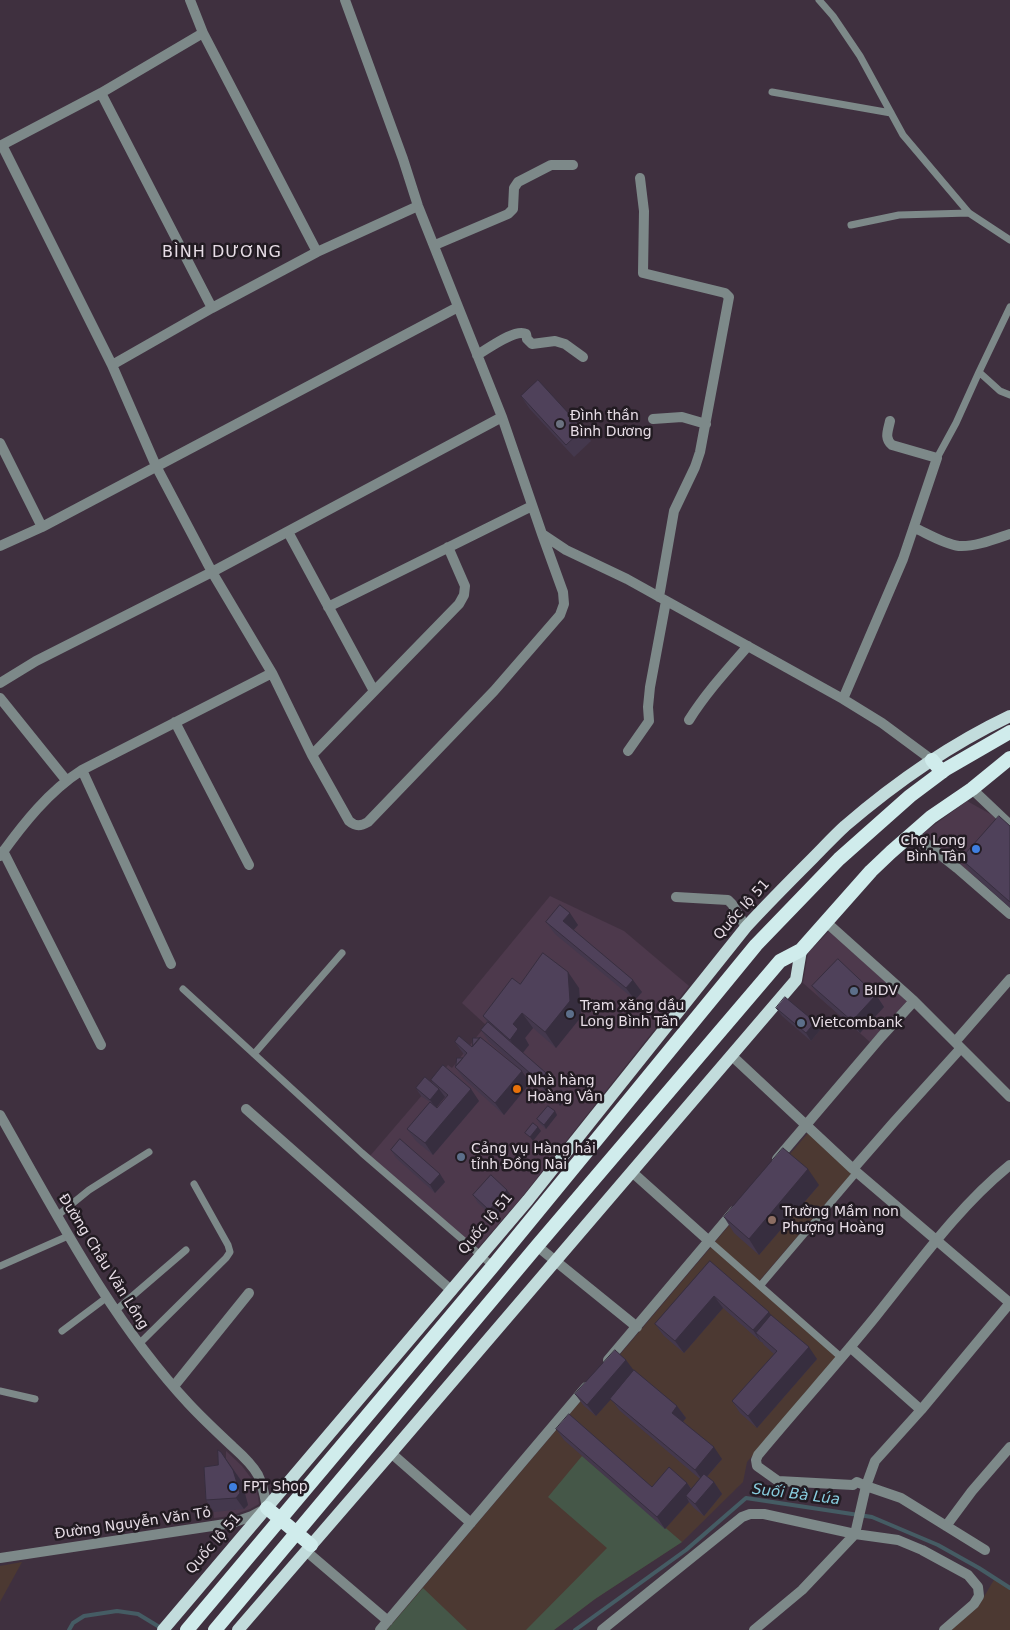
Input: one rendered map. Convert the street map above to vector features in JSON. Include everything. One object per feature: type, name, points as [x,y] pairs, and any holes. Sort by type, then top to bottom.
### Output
[{"type":"highway","points":[[189,1627],[493,1266],[756,945],[839,859],[903,802],[942,772],[1010,732]]},
{"type":"highway","points":[[215,1630],[537,1246],[780,961],[801,950],[872,872],[931,817],[972,789],[1010,758]]},
{"type":"highway","points":[[932,760],[942,772]]},
{"type":"highway","points":[[267,1508],[296,1532],[309,1548]]},
{"type":"main road","name":"Quốc lộ 51","points":[[163,1630],[528,1200],[746,927],[771,899],[844,827],[890,790],[932,760],[1010,716]]},
{"type":"main road","points":[[238,1630],[796,980],[801,950]]},
{"type":"street","points":[[190,0],[203,33],[317,252]]},
{"type":"street","points":[[203,33],[101,94],[1,145],[112,366],[156,466],[212,572],[272,673],[312,755],[349,821],[354,825],[361,826],[368,822],[494,691],[560,615],[564,604],[563,592],[502,417],[418,206],[403,159],[345,0]]},
{"type":"street","points":[[101,94],[212,308]]},
{"type":"street","points":[[435,245],[508,214],[513,209],[514,188],[518,182],[551,165],[573,165]]},
{"type":"street","points":[[628,752],[649,721],[648,707],[663,598],[671,521],[695,466],[706,424],[728,297],[725,293],[644,273],[644,211],[640,178]]},
{"type":"street","points":[[112,366],[212,308],[317,252],[418,206]]},
{"type":"street","points":[[0,546],[42,527],[458,307]]},
{"type":"street","points":[[477,355],[514,333],[522,332],[526,334],[527,339],[532,344],[555,341],[565,344],[583,358]]},
{"type":"street","points":[[0,682],[36,661],[288,532],[502,417]]},
{"type":"street","points":[[654,419],[682,417],[706,424]]},
{"type":"street","points":[[843,699],[903,559],[937,458],[892,445],[888,441],[887,436],[890,421]]},
{"type":"street","points":[[0,443],[42,527]]},
{"type":"street","points":[[328,607],[532,506]]},
{"type":"street","points":[[915,528],[960,546],[1010,534]]},
{"type":"street","points":[[288,532],[374,691]]},
{"type":"street","points":[[542,534],[591,564],[627,579],[663,598],[843,699],[882,723],[932,760]]},
{"type":"street","points":[[312,755],[459,604],[464,595],[465,586],[448,547]]},
{"type":"street","points":[[689,720],[723,674],[748,646]]},
{"type":"street","points":[[101,1045],[2,853],[37,810],[66,780],[272,673]]},
{"type":"street","points":[[0,698],[66,780]]},
{"type":"street","points":[[175,722],[249,865]]},
{"type":"street","points":[[82,770],[171,964]]},
{"type":"street","points":[[972,789],[1010,825]]},
{"type":"street","points":[[913,833],[958,868],[1010,914]]},
{"type":"street","points":[[676,897],[728,900],[746,927]]},
{"type":"street","points":[[826,922],[914,1001],[1010,1097]]},
{"type":"street","points":[[855,1170],[1010,979]]},
{"type":"street","points":[[771,1167],[881,1037],[914,1001]]},
{"type":"street","points":[[731,1055],[855,1170],[1010,1303],[921,1410],[874,1461],[855,1534],[802,1590],[754,1630]]},
{"type":"street","points":[[246,1109],[452,1291]]},
{"type":"street","name":"Đường Châu Văn Lồng","points":[[0,1115],[68,1236],[106,1298],[139,1344],[189,1404],[247,1461],[258,1475],[265,1494],[267,1508]]},
{"type":"street","points":[[985,1550],[901,1498],[857,1482],[853,1485],[778,1481],[758,1466],[756,1460],[772,1438],[842,1358],[966,1207],[1010,1165]]},
{"type":"street","points":[[632,1172],[709,1241]]},
{"type":"street","points":[[603,1366],[740,1204]]},
{"type":"street","points":[[537,1246],[637,1326]]},
{"type":"street","points":[[174,1386],[249,1293]]},
{"type":"street","points":[[850,1348],[921,1410]]},
{"type":"street","points":[[380,1630],[591,1381]]},
{"type":"street","points":[[946,1526],[972,1491],[1010,1447]]},
{"type":"street","points":[[391,1454],[471,1523]]},
{"type":"street","name":"Đường Nguyễn Văn Tỏ","points":[[0,1558],[232,1523],[267,1508]]},
{"type":"street","points":[[602,1630],[742,1518],[750,1514],[764,1514],[855,1534],[898,1540],[968,1575],[978,1586],[979,1596],[974,1604],[944,1630]]},
{"type":"street","points":[[309,1548],[388,1621]]},
{"type":"lane","points":[[818,0],[832,16],[860,56],[903,135],[969,214],[1010,240]]},
{"type":"lane","points":[[772,92],[891,113]]},
{"type":"lane","points":[[851,225],[899,215],[969,214]]},
{"type":"lane","points":[[937,458],[956,423],[1010,307]]},
{"type":"lane","points":[[979,372],[1000,391],[1010,395]]},
{"type":"lane","points":[[254,1054],[342,952]]},
{"type":"lane","points":[[183,989],[369,1159],[480,1257],[493,1266]]},
{"type":"lane","points":[[57,1216],[89,1190],[149,1152]]},
{"type":"lane","points":[[760,1286],[855,1170]]},
{"type":"lane","points":[[139,1344],[230,1252],[228,1245],[194,1184]]},
{"type":"lane","points":[[0,1266],[68,1236]]},
{"type":"lane","points":[[709,1241],[842,1358]]},
{"type":"lane","points":[[115,1311],[186,1250]]},
{"type":"lane","points":[[62,1331],[106,1298]]},
{"type":"lane","points":[[0,1391],[35,1399]]},
{"type":"shaded area","name":"Chợ Long Bình Tân","points":[[967,801],[992,815],[1010,832],[978,880],[922,834]]},
{"type":"shaded area","points":[[550,896],[624,931],[689,986],[521,1198],[476,1250],[370,1156],[448,1065],[452,1068],[486,1025],[462,1003]]},
{"type":"shaded area","name":"BIDV","points":[[829,931],[907,1001],[870,1042],[803,983],[808,953]]},
{"type":"shaded area","name":"Trường Mầm non Phượng Hoàng","points":[[808,1133],[852,1173],[759,1281],[715,1242]]},
{"type":"shaded area","points":[[711,1247],[836,1357],[747,1462],[743,1482],[682,1542],[595,1599],[554,1630],[387,1630]]},
{"type":"shaded area","name":"FPT Shop","points":[[226,1451],[242,1466],[251,1478],[259,1504],[230,1516],[214,1518],[212,1479],[226,1477]]},
{"type":"shaded area","points":[[22,1562],[0,1602],[0,1566]]},
{"type":"shaded area","points":[[995,1578],[1010,1588],[1010,1630],[951,1630],[978,1607]]},
{"type":"green space","points":[[582,1456],[682,1542],[595,1599],[554,1630],[526,1630],[607,1548],[548,1497]]},
{"type":"green space","points":[[423,1588],[467,1630],[387,1630]]},
{"type":"building","name":"Đình thần Bình Dương","points":[[538,380],[583,429],[566,445],[521,396]]},
{"type":"building","points":[[999,816],[1010,826],[1010,902],[961,859]]},
{"type":"building","points":[[560,905],[570,913],[563,921],[633,980],[626,988],[546,922]]},
{"type":"building","points":[[543,953],[568,972],[570,1001],[545,1032],[522,1013],[513,1024],[518,1029],[510,1040],[483,1016],[512,978],[520,984]]},
{"type":"building","points":[[838,959],[876,995],[852,1021],[812,986]]},
{"type":"building","name":"Vietcombank","points":[[785,997],[815,1022],[806,1033],[776,1008]]},
{"type":"building","points":[[488,1022],[546,1073],[539,1081],[481,1030]]},
{"type":"building","points":[[459,1036],[472,1047],[480,1037],[522,1071],[495,1103],[455,1067],[467,1053],[455,1042]]},
{"type":"building","points":[[473,1038],[480,1038],[473,1046]]},
{"type":"building","points":[[457,1058],[463,1058],[456,1066]]},
{"type":"building","points":[[443,1065],[471,1089],[425,1143],[407,1129],[430,1102],[437,1108],[448,1095],[431,1080]]},
{"type":"building","points":[[425,1077],[439,1089],[430,1100],[416,1088]]},
{"type":"building","points":[[561,1090],[566,1094],[558,1103],[553,1099]]},
{"type":"building","points":[[548,1106],[555,1111],[544,1125],[537,1119]]},
{"type":"building","points":[[533,1123],[538,1127],[530,1137],[525,1133]]},
{"type":"building","points":[[400,1139],[440,1174],[430,1185],[391,1150]]},
{"type":"building","points":[[783,1148],[808,1169],[749,1239],[724,1217]]},
{"type":"building","points":[[491,1175],[507,1190],[489,1210],[473,1195]]},
{"type":"building","points":[[710,1261],[769,1312],[753,1330],[714,1296],[675,1341],[655,1324]]},
{"type":"building","points":[[771,1315],[809,1347],[748,1416],[732,1401],[777,1351],[756,1333]]},
{"type":"building","points":[[615,1350],[626,1360],[587,1405],[575,1394]]},
{"type":"building","points":[[634,1370],[677,1406],[672,1413],[714,1447],[695,1470],[610,1399]]},
{"type":"building","points":[[569,1414],[652,1487],[669,1467],[687,1483],[657,1517],[556,1429]]},
{"type":"building","points":[[218,1450],[233,1470],[240,1493],[236,1498],[206,1500],[204,1467],[218,1465]]},
{"type":"building","points":[[704,1474],[714,1482],[695,1504],[686,1496]]},
{"type":"waterway","name":"Suối Bà Lúa","points":[[575,1630],[686,1550],[746,1498],[872,1517],[938,1545],[1010,1588]]},
{"type":"waterway","name":"Suối Bà Lúa","points":[[69,1630],[73,1623],[84,1616],[117,1611],[138,1614],[161,1628]]},
{"type":"place","name":"Đình thần Bình Dương","points":[[560,424]]},
{"type":"place","name":"Chợ Long Bình Tân","points":[[976,849]]},
{"type":"place","name":"BIDV","points":[[854,991]]},
{"type":"place","name":"Trạm xăng dầu Long Bình Tân","points":[[570,1014]]},
{"type":"place","name":"Vietcombank","points":[[801,1023]]},
{"type":"place","name":"Nhà hàng Hoàng Vân","points":[[517,1089]]},
{"type":"place","name":"Cảng vụ Hàng hải tỉnh Đồng Nai","points":[[461,1157]]},
{"type":"place","name":"Trường Mầm non Phượng Hoàng","points":[[772,1220]]},
{"type":"place","name":"FPT Shop","points":[[233,1487]]},
{"type":"district","name":"BÌNH DƯƠNG","points":[[222,253]]}]
